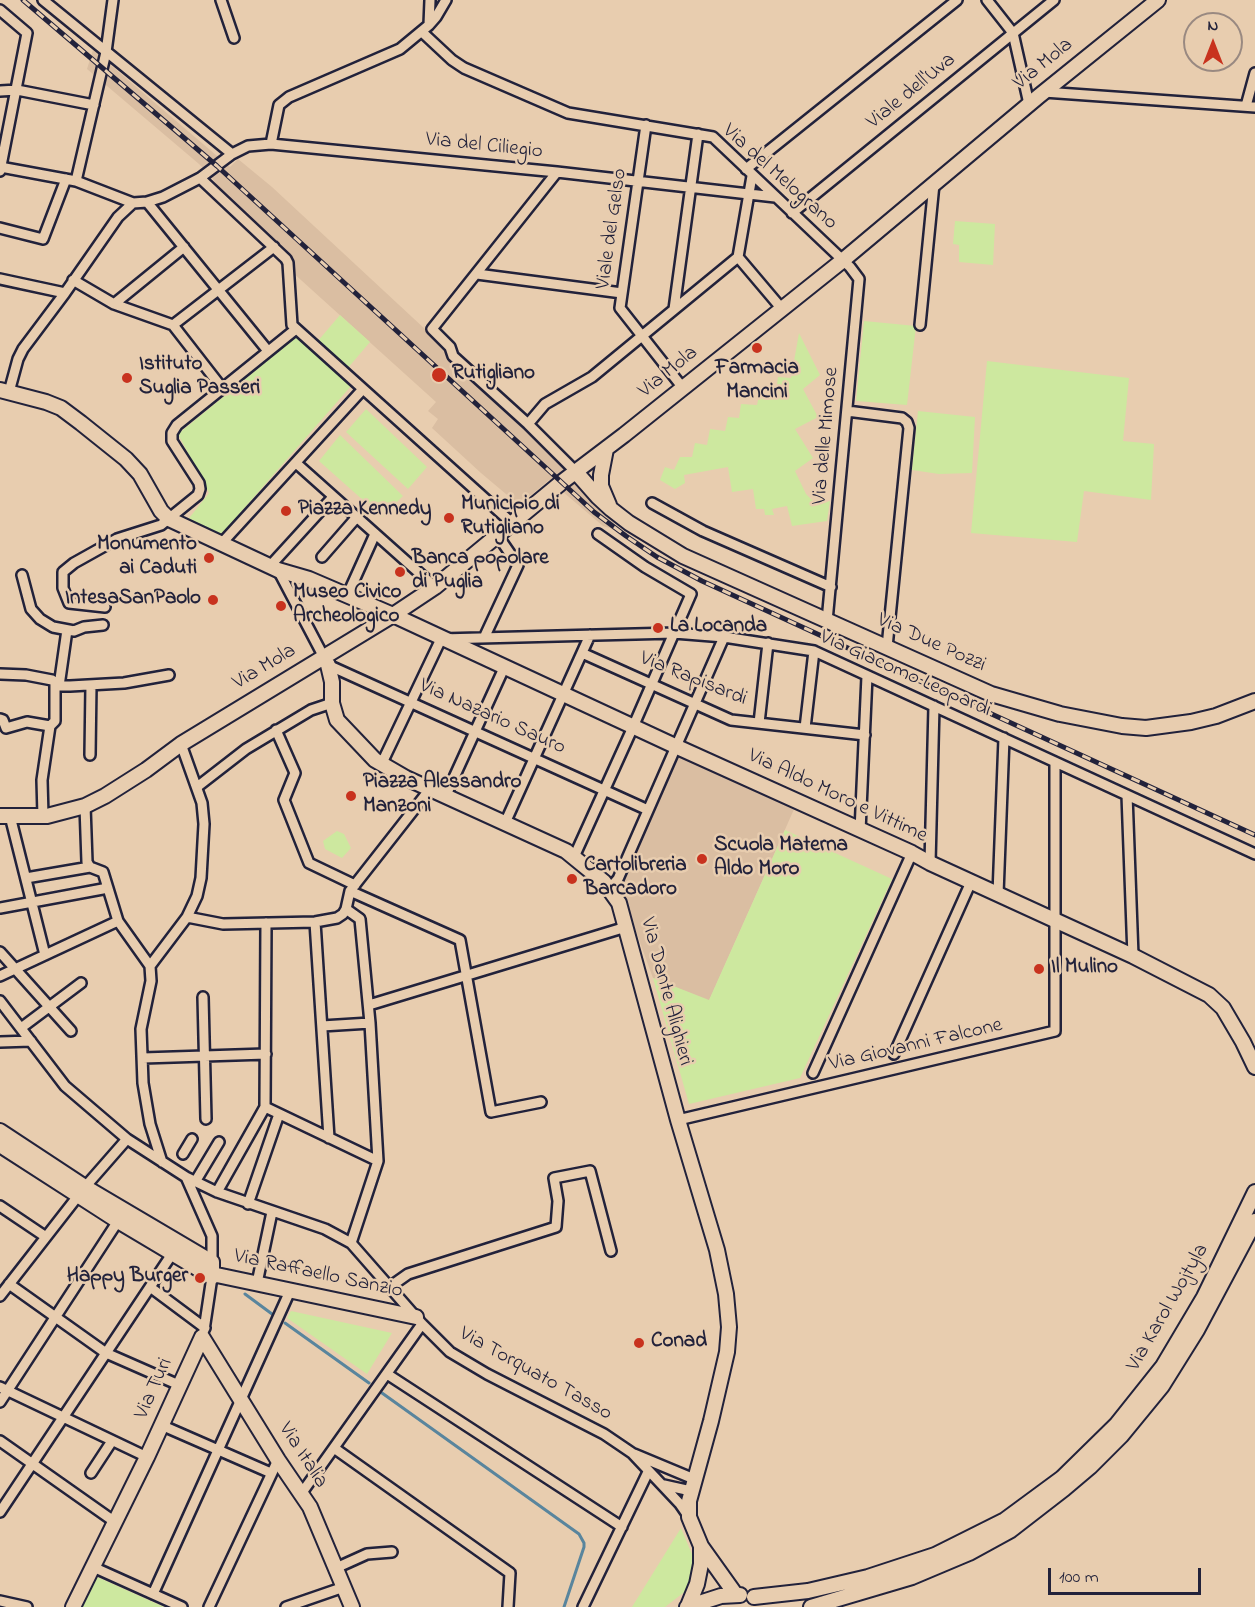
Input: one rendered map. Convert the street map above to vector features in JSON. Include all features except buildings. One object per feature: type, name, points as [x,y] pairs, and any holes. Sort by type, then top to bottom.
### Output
[{"type":"street","points":[[43,0],[232,154]]},
{"type":"street","points":[[0,228],[44,239],[71,180],[94,105],[106,52],[113,0]]},
{"type":"street","points":[[221,0],[234,38]]},
{"type":"street","points":[[425,29],[430,0]]},
{"type":"street","points":[[271,144],[279,105],[289,97],[400,49],[425,29],[436,17],[446,0]]},
{"type":"street","points":[[528,424],[545,404],[592,377],[738,257],[749,194],[749,172],[957,0]]},
{"type":"street","points":[[987,0],[1013,33],[1029,104]]},
{"type":"street","name":"Viale dell'Uva","points":[[792,213],[1054,0]]},
{"type":"street","name":"Via Mola","points":[[5,816],[43,816],[63,813],[86,806],[105,796],[181,744],[326,661],[435,588],[575,471],[606,449],[842,261],[1150,3]]},
{"type":"street","points":[[0,10],[27,33],[0,168],[71,180],[133,203],[118,217],[23,350],[4,391],[61,408],[81,423],[126,459],[140,474],[161,511],[169,519]]},
{"type":"street","name":"Via del Melograno","points":[[425,29],[452,60],[464,68],[568,113],[713,137],[842,261]]},
{"type":"street","points":[[1044,92],[1251,107],[1255,73]]},
{"type":"street","points":[[0,91],[17,90],[94,105]]},
{"type":"street","name":"Viale del Gelso","points":[[646,125],[620,308],[682,388]]},
{"type":"street","points":[[674,309],[698,134]]},
{"type":"street","name":"Via del Ciliegio","points":[[133,203],[163,197],[200,178],[232,154],[248,146],[271,144],[557,172],[775,197]]},
{"type":"street","points":[[557,172],[432,329],[450,347],[453,356],[528,424],[575,471]]},
{"type":"street","points":[[200,178],[288,263],[292,325],[512,523]]},
{"type":"street","points":[[920,325],[934,184]]},
{"type":"street","points":[[147,202],[268,351]]},
{"type":"street","points":[[114,304],[184,248]]},
{"type":"street","points":[[173,325],[274,248]]},
{"type":"street","points":[[738,257],[782,309]]},
{"type":"street","name":"Via delle Mimose","points":[[827,621],[860,279],[842,261]]},
{"type":"street","points":[[477,274],[622,293]]},
{"type":"street","points":[[0,279],[65,293]]},
{"type":"street","points":[[73,280],[114,304],[173,325],[222,388]]},
{"type":"street","points":[[105,607],[69,603],[63,588],[63,572],[74,562],[117,539],[153,529],[198,495],[199,483],[172,441],[172,433],[177,425],[296,329]]},
{"type":"street","points":[[221,544],[363,390]]},
{"type":"street","points":[[847,411],[902,418],[909,428],[887,647]]},
{"type":"street","points":[[606,449],[601,476],[602,486],[611,509]]},
{"type":"street","points":[[296,463],[435,588]]},
{"type":"street","name":"Via Due Pozzi","points":[[575,471],[611,509],[629,523],[683,556],[999,697],[1060,714],[1122,726],[1146,728],[1216,716],[1255,701]]},
{"type":"street","points":[[326,661],[274,568],[333,497]]},
{"type":"street","points":[[652,503],[703,531],[831,587]]},
{"type":"street","points":[[322,557],[356,518]]},
{"type":"street","name":"Via Aldo Moro e Vittime","points":[[169,519],[274,568],[309,579],[393,615],[675,747],[912,853],[1133,956],[1209,995],[1222,1008],[1255,1067]]},
{"type":"street","points":[[347,596],[375,534]]},
{"type":"street","points":[[574,857],[691,594],[645,567],[598,534]]},
{"type":"street","points":[[484,638],[518,565],[498,536]]},
{"type":"street","points":[[22,575],[31,609],[40,619],[53,627],[74,631],[84,627],[103,625]]},
{"type":"street","points":[[43,816],[42,780],[50,726],[55,721],[55,683],[67,630]]},
{"type":"street","name":"Via Giacomo Leopardi","points":[[441,639],[674,633],[724,637],[814,651],[1255,854]]},
{"type":"street","points":[[505,823],[590,635]]},
{"type":"street","points":[[610,888],[618,879],[724,637]]},
{"type":"street","points":[[381,765],[441,639]]},
{"type":"street","points":[[759,723],[768,643]]},
{"type":"street","points":[[805,728],[814,651]]},
{"type":"street","name":"Via Rapisardi","points":[[582,652],[731,720],[866,735]]},
{"type":"street","name":"Via Nazario Sauro","points":[[326,661],[648,810]]},
{"type":"street","name":"Via Dante Alighieri","points":[[326,661],[332,682],[332,703],[337,720],[381,765],[555,845],[574,857],[610,888],[619,903],[678,1120],[717,1250],[729,1314],[729,1340],[724,1368],[689,1501],[689,1517]]},
{"type":"street","points":[[446,795],[504,668]]},
{"type":"street","points":[[0,675],[26,675],[55,683],[91,685],[124,683],[169,675]]},
{"type":"street","points":[[860,831],[867,676]]},
{"type":"street","points":[[90,755],[91,685]]},
{"type":"street","points":[[197,787],[246,748],[311,710],[332,703]]},
{"type":"street","points":[[930,863],[934,706]]},
{"type":"street","points":[[0,719],[3,720],[6,728],[27,722],[50,726]]},
{"type":"street","points":[[276,730],[295,773],[284,800],[309,863],[353,888],[460,940],[491,1112],[541,1102]]},
{"type":"street","points":[[998,894],[1004,738]]},
{"type":"street","points":[[150,966],[187,917],[201,878],[204,824],[197,787],[181,744]]},
{"type":"street","points":[[1055,762],[1056,921]]},
{"type":"street","points":[[187,917],[223,924],[315,922],[337,918],[346,909],[353,888],[430,789]]},
{"type":"street","points":[[1127,795],[1133,956]]},
{"type":"street","points":[[86,806],[87,862],[90,867]]},
{"type":"street","points":[[5,816],[26,878],[45,956]]},
{"type":"street","points":[[813,1073],[912,853]]},
{"type":"street","points":[[26,878],[90,867],[103,872],[118,921],[150,966],[151,981],[141,1029],[144,1083],[150,1124],[162,1162]]},
{"type":"street","points":[[894,1054],[971,882]]},
{"type":"street","points":[[0,908],[108,888]]},
{"type":"street","points":[[346,909],[360,919],[369,1005],[378,1161],[351,1243]]},
{"type":"street","points":[[0,976],[118,921]]},
{"type":"street","name":"Via Giovanni Falcone","points":[[678,1120],[1055,1031],[1056,921]]},
{"type":"street","points":[[315,922],[329,1138]]},
{"type":"street","points":[[217,1192],[265,1107],[266,923]]},
{"type":"street","points":[[369,1005],[626,927]]},
{"type":"street","points":[[0,952],[70,1030]]},
{"type":"street","points":[[21,1028],[81,983]]},
{"type":"street","points":[[203,997],[206,1119]]},
{"type":"street","name":"Via Torquato Tasso","points":[[0,1001],[65,1086],[127,1139],[162,1162],[178,1161],[191,1179],[217,1192],[325,1229],[351,1243],[450,1352],[487,1374],[604,1434],[632,1453],[654,1461],[693,1485]]},
{"type":"street","points":[[322,1026],[370,1023]]},
{"type":"street","points":[[0,1042],[31,1041]]},
{"type":"street","name":"Via Aldo Moro e Vittime","points":[[1243,1042],[1255,1053]]},
{"type":"street","points":[[143,1058],[266,1054]]},
{"type":"street","points":[[265,1107],[378,1161]]},
{"type":"street","points":[[248,1204],[279,1114]]},
{"type":"street","points":[[0,1131],[82,1191],[118,1221],[172,1254],[212,1271]]},
{"type":"street","points":[[0,1296],[82,1191],[127,1139]]},
{"type":"street","points":[[178,1161],[192,1139]]},
{"type":"street","points":[[191,1179],[219,1142]]},
{"type":"street","points":[[0,1144],[82,1191],[212,1271]]},
{"type":"street","points":[[391,1286],[408,1274],[556,1227],[558,1201],[554,1178],[590,1171],[611,1251]]},
{"type":"street","name":"Via Turi","points":[[73,1607],[147,1457],[203,1332],[212,1271],[212,1236],[191,1179]]},
{"type":"street","name":"Via Karol Wojtyla","points":[[754,1597],[808,1592],[868,1577],[935,1555],[1005,1520],[1062,1478],[1116,1425],[1163,1366],[1204,1296],[1255,1192]]},
{"type":"street","points":[[0,1206],[46,1237]]},
{"type":"street","points":[[257,1283],[272,1212]]},
{"type":"street","points":[[0,1402],[4,1389],[55,1318],[118,1221]]},
{"type":"street","name":"Via Karol Wojtyla","points":[[811,1607],[912,1577],[969,1553],[1011,1530],[1082,1474],[1121,1436],[1162,1386],[1197,1330],[1255,1221]]},
{"type":"street","points":[[2,1506],[172,1254]]},
{"type":"street","name":"Via Raffaello Sanzio","points":[[212,1271],[419,1320]]},
{"type":"street","points":[[9,1284],[106,1353],[179,1385]]},
{"type":"street","points":[[150,1287],[203,1332]]},
{"type":"street","points":[[153,1594],[290,1291]]},
{"type":"street","points":[[301,1494],[387,1374],[419,1320]]},
{"type":"street","name":"Via Italia","points":[[203,1332],[278,1460],[310,1507],[352,1607]]},
{"type":"street","points":[[387,1374],[622,1527]]},
{"type":"street","points":[[4,1389],[147,1457]]},
{"type":"street","points":[[161,1425],[271,1473]]},
{"type":"street","points":[[0,1441],[115,1522]]},
{"type":"street","points":[[91,1473],[112,1441]]},
{"type":"street","points":[[334,1448],[510,1574],[508,1607]]},
{"type":"street","name":"Via Torquato Tasso","points":[[632,1453],[689,1517]]},
{"type":"street","points":[[209,1607],[278,1460]]},
{"type":"street","points":[[583,1607],[648,1472]]},
{"type":"street","points":[[662,1484],[674,1488],[693,1485]]},
{"type":"street","points":[[689,1517],[701,1546],[736,1595]]},
{"type":"street","points":[[688,1606],[697,1584],[701,1564],[701,1546]]},
{"type":"street","points":[[336,1568],[367,1554],[392,1552]]},
{"type":"street","points":[[93,1567],[182,1607]]},
{"type":"street","points":[[286,1607],[344,1587]]},
{"type":"street","points":[[688,1606],[709,1599],[736,1595],[768,1600],[778,1607]]},
{"type":"street","points":[[0,1601],[27,1607]]},
{"type":"shaded area","points":[[93,50],[230,167],[238,159],[272,187],[440,343],[446,349],[446,355],[560,459],[565,467],[561,472],[610,514],[617,530],[603,526],[549,480],[519,505],[481,473],[432,428],[438,419],[428,411],[436,402],[291,271],[294,258],[221,192],[211,176],[199,164],[87,69]]},
{"type":"shaded area","name":"Scuola Materna Aldo Moro","points":[[677,753],[795,807],[709,1001],[653,978],[620,888]]},
{"type":"green space","points":[[955,221],[995,224],[993,265],[959,262],[959,245],[953,244]]},
{"type":"green space","points":[[340,315],[370,342],[347,369],[317,342]]},
{"type":"green space","points":[[864,321],[916,326],[907,405],[856,401]]},
{"type":"green space","points":[[799,333],[820,375],[803,389],[818,417],[795,429],[813,458],[795,471],[806,494],[817,505],[830,501],[827,521],[792,526],[787,506],[772,509],[774,515],[765,515],[764,509],[756,509],[753,489],[732,492],[728,467],[684,475],[685,483],[675,489],[660,480],[665,467],[674,470],[680,457],[692,457],[695,443],[707,445],[710,429],[725,431],[728,417],[739,418],[741,404],[757,405],[760,391],[776,393],[778,377],[791,378]]},
{"type":"green space","points":[[298,336],[352,385],[218,538],[186,522],[209,493],[178,434]]},
{"type":"green space","points":[[987,361],[1129,378],[1123,441],[1154,444],[1151,500],[1084,491],[1077,542],[971,533]]},
{"type":"green space","points":[[366,409],[427,467],[408,489],[346,432]]},
{"type":"green space","points":[[918,411],[975,417],[972,473],[939,474],[912,470]]},
{"type":"green space","points":[[340,435],[403,496],[382,517],[319,461]]},
{"type":"green space","points":[[785,830],[892,879],[800,1078],[689,1104],[653,978],[709,1000]]},
{"type":"green space","points":[[337,831],[344,834],[351,848],[342,858],[325,849],[323,841]]},
{"type":"green space","points":[[291,1311],[392,1333],[367,1374],[287,1318]]},
{"type":"green space","points":[[681,1528],[694,1559],[691,1583],[687,1590],[665,1607],[632,1607]]},
{"type":"green space","points":[[95,1576],[164,1607],[80,1607]]},
{"type":"waterway","points":[[245,1294],[272,1314]]},
{"type":"waterway","points":[[285,1323],[369,1383]]},
{"type":"waterway","points":[[382,1393],[579,1534],[584,1547],[564,1607]]},
{"type":"railway","points":[[23,0],[217,166],[594,512],[626,536],[657,557],[702,581],[1255,835]]},
{"type":"place","name":"Farmacia Mancini","points":[[757,348]]},
{"type":"place","name":"Rutigliano","points":[[439,375]]},
{"type":"place","name":"Istituto Suglia Passeri","points":[[127,378]]},
{"type":"place","name":"Piazza Kennedy","points":[[286,511]]},
{"type":"place","name":"Municipio di Rutigliano","points":[[449,518]]},
{"type":"place","name":"Monumento ai Caduti","points":[[209,558]]},
{"type":"place","name":"Banca popolare di Puglia","points":[[400,572]]},
{"type":"place","name":"IntesaSanPaolo","points":[[213,600]]},
{"type":"place","name":"Museo Civico Archeologico","points":[[281,606]]},
{"type":"place","name":"La Locanda","points":[[658,628]]},
{"type":"place","name":"Piazza Alessandro Manzoni","points":[[351,796]]},
{"type":"place","name":"Scuola Materna Aldo Moro","points":[[702,859]]},
{"type":"place","name":"Cartolibreria Barcadoro","points":[[572,879]]},
{"type":"place","name":"Il Mulino","points":[[1039,969]]},
{"type":"place","name":"Happy Burger","points":[[200,1278]]},
{"type":"place","name":"Conad","points":[[639,1343]]}]
